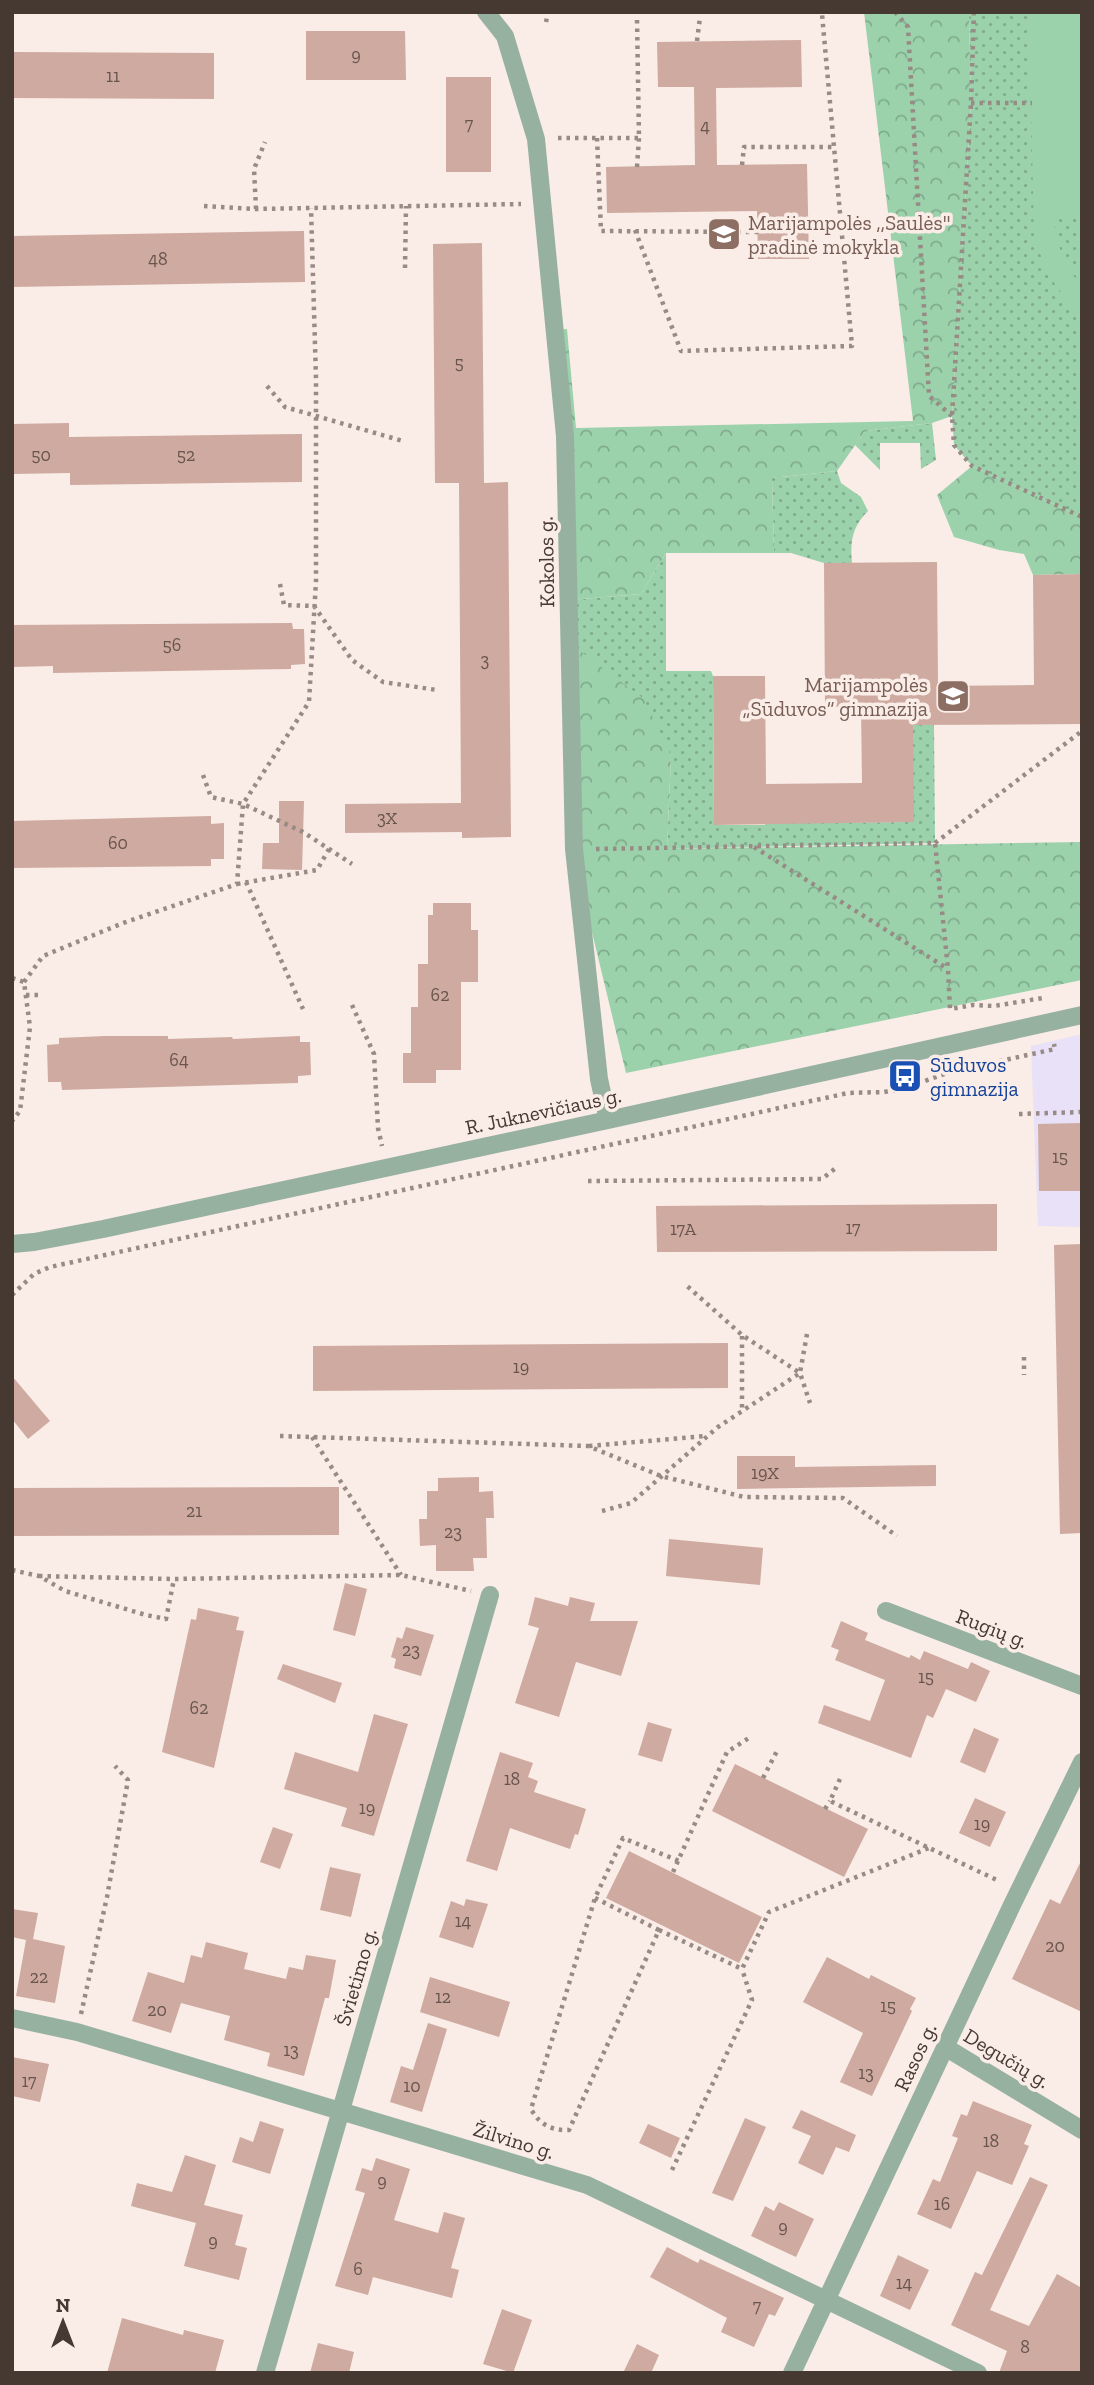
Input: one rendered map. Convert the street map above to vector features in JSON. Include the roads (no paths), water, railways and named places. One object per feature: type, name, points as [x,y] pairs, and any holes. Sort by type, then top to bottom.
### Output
[{"type":"street","name":"Kokolos g.","points":[[486,12],[505,36],[536,139],[567,479],[574,849],[599,1079],[608,1120]]},
{"type":"street","name":"R. Juknevičiaus g.","points":[[12,1244],[89,1231],[386,1168],[1082,1015]]},
{"type":"street","name":"Švietimo g.","points":[[265,2373],[490,1595]]},
{"type":"street","name":"Rugių g.","points":[[886,1611],[1082,1686]]},
{"type":"street","name":"Rasos g.","points":[[792,2373],[1082,1762]]},
{"type":"street","name":"Žilvino g.","points":[[12,2018],[77,2032],[587,2185],[978,2373]]},
{"type":"street","name":"Degučių g.","points":[[945,2047],[1082,2130]]},
{"type":"place","name":"Marijampolės ,,Saulės\" pradinė mokykla","points":[[724,234]]},
{"type":"place","name":"Marijampolės „Sūduvos“ gimnazija","points":[[953,696]]},
{"type":"place","name":"Sūduvos gimnazija","points":[[905,1076]]}]
